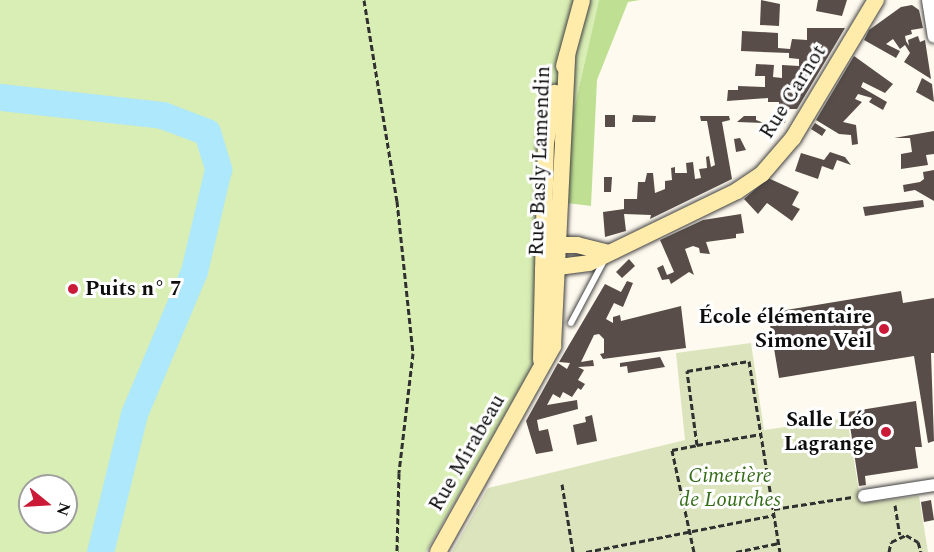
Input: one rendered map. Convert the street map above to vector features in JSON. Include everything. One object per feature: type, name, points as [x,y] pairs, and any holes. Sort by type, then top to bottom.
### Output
[{"type":"street","name":"Rue Basly Lamendin","points":[[550,269],[567,57],[582,0]]},
{"type":"street","points":[[928,0],[934,37]]},
{"type":"street","name":"Rue Carnot","points":[[550,269],[589,263],[737,191],[769,168],[794,138],[876,2]]},
{"type":"street","points":[[551,244],[608,253]]},
{"type":"street","name":"Rue Mirabeau","points":[[438,552],[537,376],[542,351],[550,269]]},
{"type":"street","points":[[864,496],[934,485]]},
{"type":"lane","points":[[571,323],[608,253]]},
{"type":"path","points":[[364,0],[397,201],[413,353],[399,473],[397,552]]},
{"type":"path","points":[[697,445],[687,371],[749,361],[780,552]]},
{"type":"path","points":[[694,552],[672,450],[761,434]]},
{"type":"path","points":[[562,484],[573,552]]},
{"type":"path","points":[[893,491],[900,536]]},
{"type":"path","points":[[774,509],[864,496]]},
{"type":"path","points":[[586,552],[774,515]]},
{"type":"path","points":[[889,552],[891,542],[900,536],[911,536],[921,552]]},
{"type":"path","points":[[736,552],[778,543]]},
{"type":"green space","points":[[0,0],[599,0],[571,122],[561,305],[529,372],[426,552],[0,552]]},
{"type":"green space","points":[[599,0],[640,0],[628,2],[597,80],[591,206],[567,203],[571,122]]},
{"type":"green space","name":"Cimetière de Lourches","points":[[751,343],[764,430],[847,418],[861,503],[919,496],[928,552],[452,552],[488,488],[685,440],[676,353]]},
{"type":"building","points":[[761,0],[780,4],[779,26],[760,25]]},
{"type":"building","points":[[818,0],[847,0],[842,16],[816,11]]},
{"type":"building","points":[[912,5],[919,10],[923,28],[911,30],[912,34],[905,36],[906,41],[909,46],[908,40],[918,36],[920,42],[925,40],[931,79],[904,62],[910,53],[905,45],[900,49],[893,39],[886,44],[900,51],[896,58],[864,40],[869,30],[901,7]]},
{"type":"building","points":[[807,28],[845,28],[797,109],[779,109],[779,102],[768,102],[768,98],[727,101],[728,90],[738,90],[738,86],[765,87],[765,76],[755,76],[756,64],[774,65],[773,77],[782,78],[782,65],[799,66],[799,59],[789,58],[789,53],[741,51],[742,31],[778,33],[778,48],[790,49],[792,39],[807,40]]},
{"type":"building","points":[[854,56],[893,84],[885,93],[863,82],[861,87],[887,102],[883,110],[869,102],[872,98],[858,94],[855,99],[862,102],[843,122],[856,125],[858,144],[852,145],[851,135],[839,134],[816,120]]},
{"type":"building","points":[[922,78],[932,84],[934,102],[916,92]]},
{"type":"building","points":[[605,115],[615,115],[615,127],[605,127]]},
{"type":"building","points":[[633,115],[656,116],[655,122],[632,122]]},
{"type":"building","points":[[700,116],[729,116],[730,120],[722,122],[732,179],[650,219],[651,215],[624,214],[626,231],[605,237],[603,212],[624,209],[624,199],[637,199],[638,182],[645,182],[647,173],[653,173],[655,193],[665,189],[665,181],[672,180],[671,168],[675,167],[675,173],[687,173],[686,163],[693,162],[695,179],[701,178],[699,169],[707,168],[706,157],[709,156],[711,167],[715,165],[707,121],[701,121]]},
{"type":"building","points":[[744,116],[756,116],[756,120],[764,123],[737,122]]},
{"type":"building","points":[[770,116],[786,117],[785,123],[769,123]]},
{"type":"building","points":[[815,123],[826,130],[822,136],[811,129]]},
{"type":"building","points":[[934,131],[934,154],[926,155],[928,165],[901,169],[901,154],[912,152],[910,138],[894,138]]},
{"type":"building","points":[[740,138],[746,150],[736,152],[734,139]]},
{"type":"building","points":[[830,152],[845,157],[851,165],[837,160],[833,170],[822,166],[818,179],[795,171],[801,153],[824,160]]},
{"type":"building","points":[[934,170],[934,201],[915,190],[904,192],[903,185],[920,182],[924,179],[923,172]]},
{"type":"building","points":[[604,177],[612,177],[611,192],[604,192]]},
{"type":"building","points":[[768,178],[799,192],[792,205],[800,209],[792,221],[767,203],[758,214],[744,199]]},
{"type":"building","points":[[923,200],[924,207],[865,216],[863,207]]},
{"type":"building","points":[[741,214],[744,233],[736,234],[736,238],[706,242],[710,254],[700,253],[699,248],[693,246],[685,249],[694,275],[689,272],[671,284],[669,279],[662,280],[657,268],[663,265],[667,275],[674,272],[660,240],[703,220]]},
{"type":"building","points":[[629,259],[635,266],[622,278],[616,272]]},
{"type":"building","points":[[627,281],[633,283],[623,307],[614,303],[606,319],[613,323],[613,317],[620,315],[621,321],[681,306],[686,348],[603,359],[600,354],[604,353],[604,339],[599,334],[594,335],[581,362],[593,360],[594,366],[578,367],[584,370],[578,380],[585,384],[581,390],[578,388],[572,397],[563,392],[560,398],[553,394],[547,405],[577,400],[578,409],[537,420],[539,431],[548,429],[553,451],[536,454],[526,421],[558,363],[567,369],[570,363],[559,362],[605,284],[621,292]]},
{"type":"building","points":[[901,291],[903,303],[934,298],[934,353],[931,353],[934,441],[928,443],[914,356],[779,378],[768,313]]},
{"type":"building","points":[[660,357],[665,367],[628,373],[627,366],[620,367],[620,363]]},
{"type":"building","name":"Salle Léo Lagrange","points":[[916,401],[922,447],[915,447],[918,468],[865,476],[866,485],[859,486],[848,412]]},
{"type":"building","points":[[592,415],[597,441],[577,445],[573,425],[586,422],[585,417]]},
{"type":"building","points":[[931,500],[934,520],[924,522],[921,502]]},
{"type":"waterway","points":[[0,97],[162,115],[207,132],[218,169],[194,271],[134,414],[100,552]]},
{"type":"place","name":"Puits n° 7","points":[[73,289]]},
{"type":"place","name":"École élémentaire Simone Veil","points":[[884,329]]},
{"type":"place","name":"Salle Léo Lagrange","points":[[886,432]]}]
